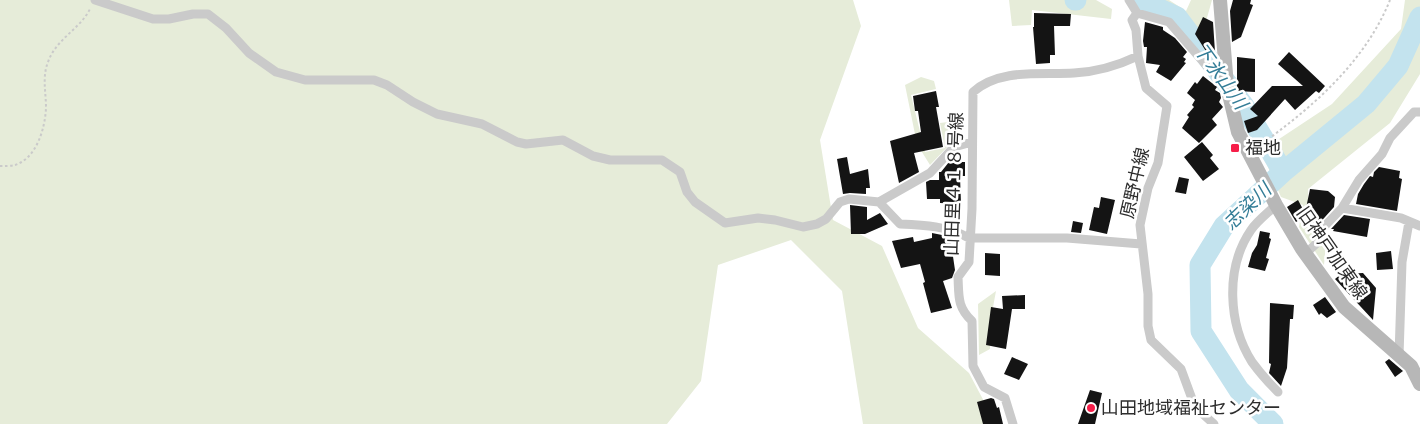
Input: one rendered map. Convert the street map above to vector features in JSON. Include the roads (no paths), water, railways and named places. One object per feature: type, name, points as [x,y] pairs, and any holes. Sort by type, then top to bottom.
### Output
[{"type":"street","points":[[95,0],[153,19],[208,14],[226,28],[249,53],[276,72],[305,80],[374,80],[437,114],[482,124],[517,142],[526,144],[564,140],[593,156],[610,160],[662,160],[680,172],[687,192],[695,202],[725,223],[758,218],[802,227],[817,224],[826,219],[840,202],[850,199],[879,202],[930,173],[954,147],[972,142]]},
{"type":"street","points":[[1129,0],[1137,12],[1170,22],[1207,66],[1227,86]]},
{"type":"street","name":"旧神戸加東線","points":[[1220,0],[1227,86],[1238,132],[1253,150],[1276,205],[1305,254],[1344,307],[1411,366],[1420,384]]},
{"type":"street","name":"原野中線","points":[[1137,12],[1132,20],[1136,30],[1138,56],[1146,88],[1167,106],[1158,163],[1148,188],[1140,225],[1148,294],[1148,326],[1151,340],[1181,369],[1195,407],[1214,424]]},
{"type":"street","name":"山田里４１８号線","points":[[1013,424],[1005,398],[984,387],[973,366],[972,320],[963,313],[959,298],[958,277],[969,262],[972,209],[973,92],[982,84],[1013,74],[1076,73],[1122,64],[1138,56]]},
{"type":"street","points":[[1305,254],[1317,243],[1321,230],[1342,208],[1359,180],[1382,154],[1390,138],[1414,112],[1420,112]]},
{"type":"street","points":[[879,202],[900,224],[930,226],[956,231],[969,238],[1066,238],[1141,244]]},
{"type":"street","points":[[1276,205],[1251,230],[1242,247],[1236,268],[1232,302],[1242,340],[1251,360],[1262,376],[1278,392]]},
{"type":"street","points":[[1342,208],[1401,218],[1420,226]]},
{"type":"street","points":[[1399,356],[1402,262],[1409,222]]},
{"type":"waterway","name":"下氷山川","points":[[1140,0],[1177,17],[1244,106],[1283,172]]},
{"type":"waterway","name":"志染川","points":[[1273,424],[1239,390],[1201,331],[1200,265],[1224,226],[1283,172],[1366,104],[1398,66],[1420,17]]},
{"type":"place","name":"福地","points":[[1235,148]]},
{"type":"place","name":"山田地域福祉センター","points":[[1091,408]]}]
